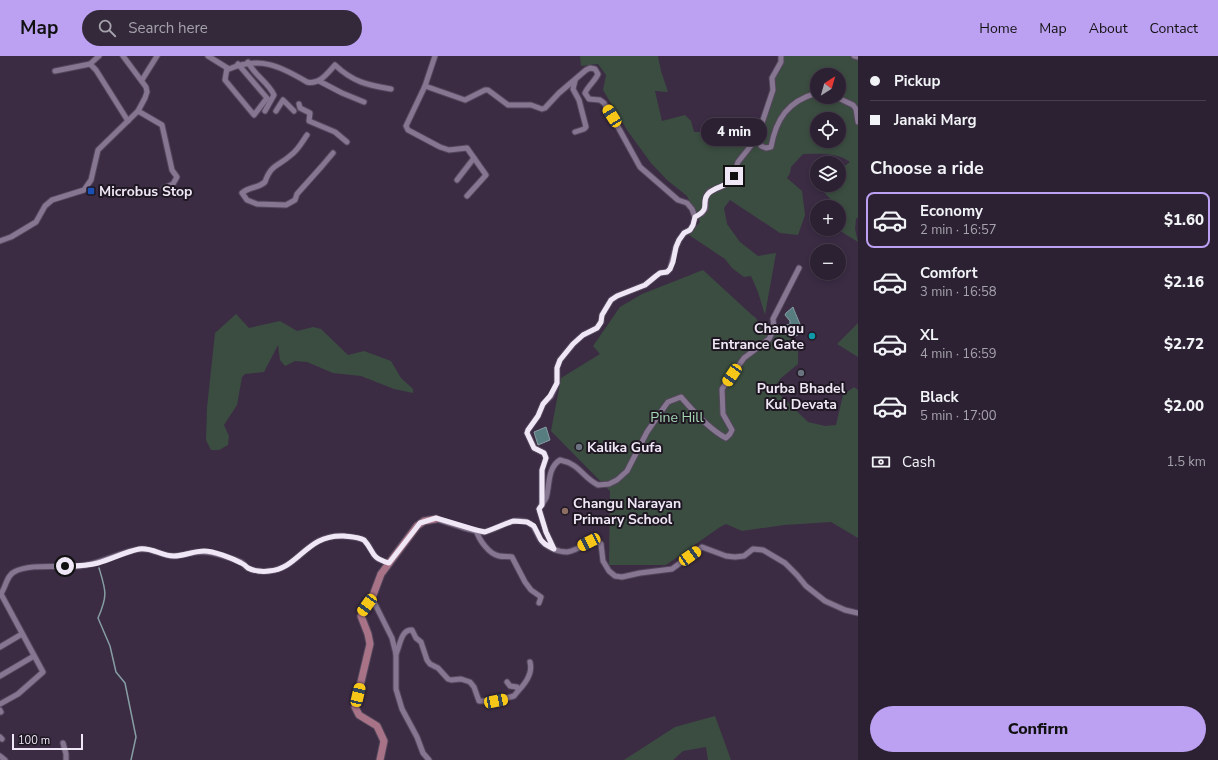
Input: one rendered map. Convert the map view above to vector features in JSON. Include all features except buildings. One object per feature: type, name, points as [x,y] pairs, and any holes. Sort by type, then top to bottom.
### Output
[{"type":"main road","points":[[380,760],[384,740],[377,726],[359,715],[355,707],[370,644],[361,616],[372,598],[381,574],[389,563],[420,523],[436,518]]},
{"type":"street","points":[[55,70],[90,64],[99,56]]},
{"type":"street","points":[[0,241],[11,237],[36,222],[45,206],[52,200],[84,190],[91,180],[98,150],[138,111],[148,92],[142,80],[123,56]]},
{"type":"street","points":[[142,80],[157,56]]},
{"type":"street","points":[[208,56],[229,69],[238,64],[258,61],[278,65],[307,82],[316,83],[335,66],[347,76],[360,82],[391,89]]},
{"type":"street","points":[[435,56],[425,86],[406,126],[408,130],[440,147],[449,150],[467,148],[486,175],[467,196]]},
{"type":"street","points":[[695,217],[702,213],[705,208],[706,197],[709,192],[727,184],[732,180],[738,162],[757,138],[773,90],[772,78],[781,62],[781,56]]},
{"type":"street","points":[[854,56],[858,57]]},
{"type":"street","points":[[248,62],[251,68],[274,95],[265,111]]},
{"type":"street","points":[[90,64],[96,70],[128,121]]},
{"type":"street","points":[[227,68],[225,80],[254,115],[267,98],[238,64]]},
{"type":"street","points":[[425,86],[465,100],[488,90],[508,105],[531,105],[542,109],[545,108],[559,93],[590,68],[592,68],[597,71],[597,77],[586,90],[586,96],[600,100],[604,103],[640,167],[678,200],[687,203],[692,209],[695,217],[690,230],[684,233],[679,240],[670,269],[667,272],[660,273],[645,285],[617,296],[611,300],[602,315],[601,322],[597,328],[583,335],[573,344],[560,360],[557,368],[557,383],[550,396],[543,404],[538,416],[527,433],[534,448],[544,453],[546,458],[542,470],[542,505]]},
{"type":"street","points":[[575,80],[573,89],[579,100],[586,127],[575,132]]},
{"type":"street","points":[[319,81],[364,102]]},
{"type":"street","points":[[757,138],[760,146],[766,148],[771,147],[780,119],[789,107],[810,96]]},
{"type":"street","points":[[276,111],[283,100],[294,111]]},
{"type":"street","points":[[846,102],[856,108],[858,122]]},
{"type":"street","points":[[299,104],[300,108],[310,113],[309,121],[335,132],[348,142]]},
{"type":"street","points":[[138,111],[162,125],[172,170],[177,177],[173,184],[164,188]]},
{"type":"street","points":[[307,135],[291,156],[273,166],[265,182],[255,188],[248,188],[242,193],[248,200],[257,204],[286,205],[295,200],[297,194],[333,153]]},
{"type":"street","points":[[457,180],[474,158]]},
{"type":"street","points":[[554,549],[546,532],[539,509],[547,493],[550,476],[556,462],[560,460],[568,461],[598,485],[609,484],[617,480],[627,471],[648,432],[668,402],[681,397],[699,417],[720,435],[726,438],[730,434],[732,430],[723,414],[722,389],[744,358],[769,339],[774,329],[773,319],[799,268]]},
{"type":"street","points":[[436,518],[485,532],[513,521],[527,522],[534,526],[541,540],[545,544],[554,549],[567,552],[592,541],[596,541],[602,546],[603,561],[609,571],[615,576],[622,578],[640,573],[672,569],[702,547],[726,556],[735,557],[740,557],[753,549],[760,549],[785,563],[806,586],[831,604],[845,610],[858,613]]},
{"type":"street","points":[[476,530],[481,540],[492,553],[499,556],[512,557],[525,582],[531,590],[541,597],[539,603]]},
{"type":"street","points":[[0,704],[18,694],[43,672],[1,594],[12,572],[21,569],[38,567],[79,566],[98,563],[140,549],[151,549],[174,556],[204,551],[237,561],[254,570],[269,571],[279,569],[287,565],[307,548],[326,537],[340,536],[355,537],[364,540],[373,555],[381,561],[389,563]]},
{"type":"street","points":[[372,598],[392,638],[396,654],[396,689],[402,709],[417,737],[423,753],[429,760]]},
{"type":"street","points":[[396,654],[401,638],[407,630],[412,630],[416,638],[421,642],[427,660],[430,664],[438,668],[448,679],[461,679],[470,682],[474,687],[479,701],[496,701],[514,696],[525,684],[529,675],[531,666],[530,662]]},
{"type":"street","points":[[0,647],[22,634]]},
{"type":"street","points":[[0,676],[34,656]]},
{"type":"street","points":[[507,682],[510,686],[517,687],[518,691]]},
{"type":"street","points":[[63,743],[66,760]]},
{"type":"street","points":[[0,756],[5,760]]},
{"type":"green space","points":[[580,56],[658,56],[668,92],[655,91],[662,121],[685,115],[691,121],[694,132],[705,132],[719,137],[746,129],[757,137],[783,56],[858,56],[858,217],[856,219],[855,229],[858,242],[846,235],[846,200],[831,200],[824,192],[846,192],[846,165],[850,162],[846,160],[846,156],[803,154],[791,167],[787,178],[802,191],[805,215],[798,235],[780,233],[730,200],[724,208],[727,224],[740,242],[758,256],[776,253],[765,315],[751,276],[744,277],[732,268],[725,259],[689,235],[700,222],[687,196],[667,180],[651,163],[627,130],[603,90],[606,75],[598,64],[581,66]]},
{"type":"green space","name":"Pine Hill","points":[[703,270],[756,318],[764,335],[779,333],[790,334],[798,349],[798,364],[780,379],[778,383],[771,386],[808,422],[825,426],[836,425],[843,395],[854,387],[858,390],[858,538],[831,522],[784,525],[742,531],[726,524],[666,565],[609,565],[610,491],[551,431],[561,378],[600,354],[593,346],[620,307],[642,294]]},
{"type":"green space","points":[[236,314],[249,328],[280,321],[297,331],[313,327],[321,329],[348,355],[364,351],[391,361],[401,378],[413,389],[413,393],[394,389],[361,376],[333,373],[307,362],[295,361],[285,366],[280,360],[278,345],[264,372],[245,374],[242,377],[237,405],[224,425],[229,436],[228,445],[219,450],[211,450],[206,440],[207,408],[215,333]]},
{"type":"green space","points":[[858,323],[858,357],[837,344]]},
{"type":"green space","points":[[715,716],[731,760],[708,760],[706,747],[683,751],[673,760],[624,760],[675,727]]},
{"type":"shaded area","points":[[793,307],[802,332],[796,336],[781,331],[784,326],[790,324],[790,321],[785,315]]},
{"type":"shaded area","points":[[546,427],[550,440],[538,445],[534,432]]},
{"type":"waterway","points":[[99,568],[105,598],[98,618],[110,646],[116,672],[125,683],[136,737],[131,760]]},
{"type":"place","name":"Microbus Stop","points":[[91,191]]},
{"type":"place","name":"Changu Entrance Gate","points":[[812,336]]},
{"type":"place","name":"Purba Bhadel Kul Devata","points":[[801,373]]},
{"type":"place","name":"Kalika Gufa","points":[[579,447]]},
{"type":"place","name":"Changu Narayan Primary School","points":[[565,511]]},
{"type":"route","points":[[65,566],[79,566],[98,563],[140,549],[151,549],[174,556],[204,551],[210,552],[237,561],[254,570],[269,571],[279,569],[287,565],[307,548],[326,537],[334,536],[361,538],[367,543],[369,549],[376,558],[389,563],[420,523],[436,518],[456,525],[485,532],[513,521],[527,522],[534,526],[541,540],[549,547],[554,549],[546,532],[539,509],[542,505],[542,470],[546,458],[544,453],[534,448],[527,433],[538,416],[543,404],[547,401],[557,383],[557,368],[560,360],[573,344],[583,335],[597,328],[601,322],[602,315],[611,300],[617,296],[645,285],[660,273],[667,272],[670,269],[679,240],[684,233],[690,230],[695,217],[702,213],[705,208],[706,197],[709,192],[727,184],[734,176]]}]
